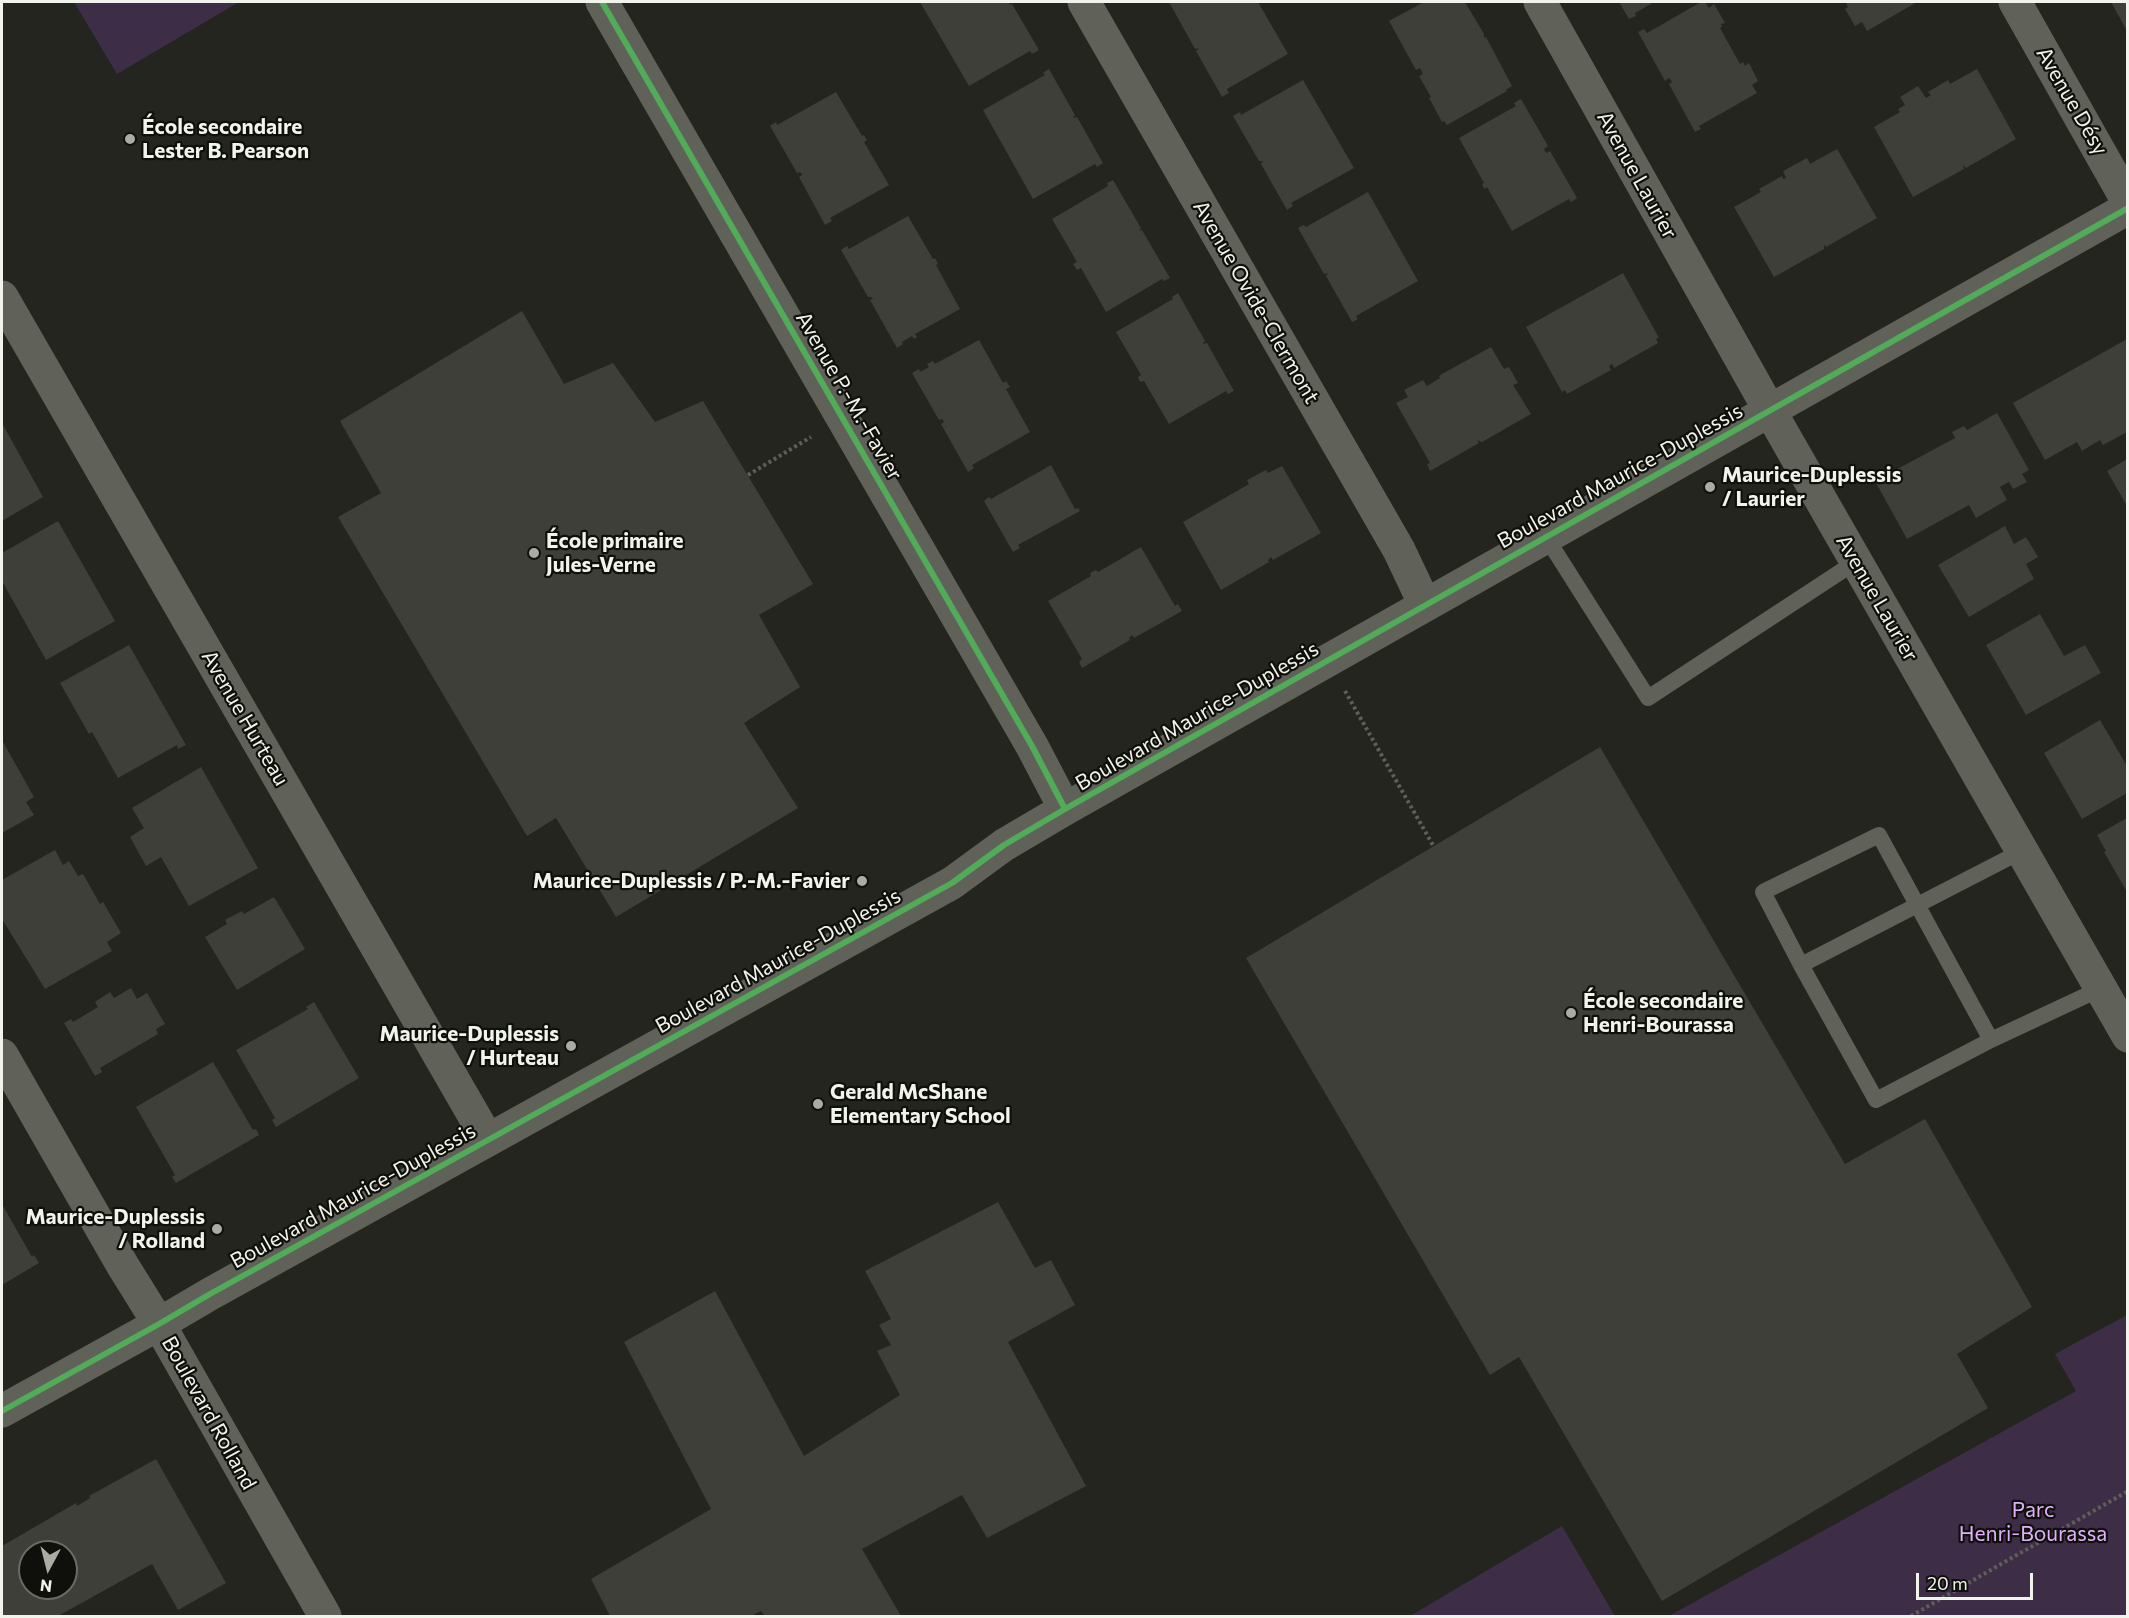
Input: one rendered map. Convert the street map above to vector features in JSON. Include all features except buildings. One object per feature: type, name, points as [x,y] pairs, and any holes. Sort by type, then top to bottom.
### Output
[{"type":"street","name":"Avenue P.-M.-Favier","points":[[602,2],[1032,746],[1065,809]]},
{"type":"street","name":"Avenue Ovide-Clermont","points":[[1084,2],[1399,550],[1425,604]]},
{"type":"street","name":"Avenue Laurier","points":[[1540,2],[1770,411],[2127,1036]]},
{"type":"street","name":"Avenue Désy","points":[[2015,2],[2127,202]]},
{"type":"street","name":"Boulevard Maurice-Duplessis","points":[[2,1411],[210,1293],[952,883],[1004,845],[1065,809],[2127,208]]},
{"type":"street","name":"Avenue Hurteau","points":[[2,297],[488,1140]]},
{"type":"street","name":"Boulevard Rolland","points":[[2,1055],[123,1266],[159,1324],[325,1617]]},
{"type":"lane","points":[[1546,537],[1648,698],[1857,561]]},
{"type":"lane","points":[[1991,1040],[1879,835],[1763,892],[1876,1100],[1991,1040],[2100,989]]},
{"type":"lane","points":[[1801,964],[2022,851]]},
{"type":"path","points":[[748,476],[795,447]]},
{"type":"path","points":[[1328,660],[1434,847]]},
{"type":"path","points":[[1911,1617],[2127,1491]]},
{"type":"green space","points":[[74,2],[239,2],[117,74]]},
{"type":"green space","name":"Parc Henri-Bourassa","points":[[2127,1315],[2127,1616],[1669,1616],[2076,1391],[2055,1354]]},
{"type":"green space","points":[[1562,1526],[1615,1616],[1410,1616]]},
{"type":"cycle path","points":[[602,2],[1032,746],[1065,809]]},
{"type":"cycle path","points":[[2,1411],[952,883],[1004,845],[1065,809],[2128,208]]},
{"type":"place","name":"École secondaire Lester B. Pearson","points":[[130,139]]},
{"type":"place","name":"Maurice-Duplessis / Laurier","points":[[1710,487]]},
{"type":"place","name":"École primaire Jules-Verne","points":[[534,553]]},
{"type":"place","name":"Maurice-Duplessis / P.-M.-Favier","points":[[862,881]]},
{"type":"place","name":"École secondaire Henri-Bourassa","points":[[1571,1013]]},
{"type":"place","name":"Maurice-Duplessis / Hurteau","points":[[571,1046]]},
{"type":"place","name":"Gerald McShane Elementary School","points":[[818,1104]]},
{"type":"place","name":"Maurice-Duplessis / Rolland","points":[[217,1229]]}]
